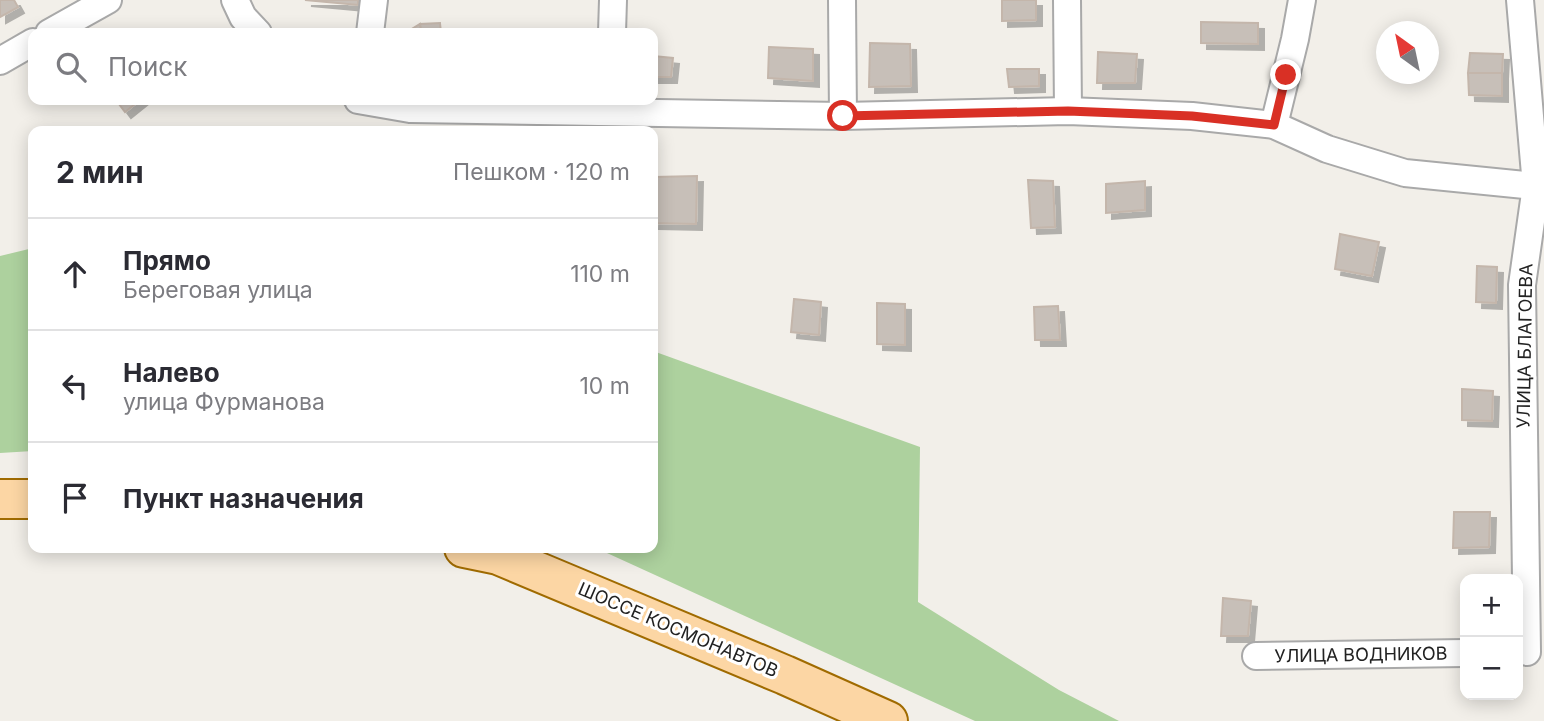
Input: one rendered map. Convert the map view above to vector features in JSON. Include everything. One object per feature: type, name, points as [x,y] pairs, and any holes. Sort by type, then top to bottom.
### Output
[{"type":"main road","points":[[0,499],[28,499]]},
{"type":"main road","name":"ШОССЕ КОСМОНАВТОВ","points":[[488,553],[785,674],[888,721]]},
{"type":"street","points":[[59,28],[108,0]]},
{"type":"street","points":[[235,0],[243,17],[253,28]]},
{"type":"street","points":[[371,28],[374,0]]},
{"type":"street","points":[[612,28],[613,0]]},
{"type":"street","points":[[842,0],[843,116]]},
{"type":"street","points":[[1067,0],[1068,111]]},
{"type":"street","points":[[1274,125],[1302,0]]},
{"type":"street","name":"УЛИЦА БЛАГОЕВА","points":[[1520,0],[1540,187],[1522,285],[1530,653]]},
{"type":"street","points":[[0,61],[28,46]]},
{"type":"street","points":[[388,105],[410,109],[610,106],[843,116],[1068,111],[1192,116],[1274,125],[1327,149],[1405,173],[1540,187]]},
{"type":"street","name":"УЛИЦА ВОДНИКОВ","points":[[1256,656],[1460,653]]},
{"type":"green space","points":[[28,249],[28,451],[0,453],[0,256]]},
{"type":"green space","points":[[658,353],[920,447],[918,602],[1059,690],[1119,721],[975,721],[607,553],[658,553]]},
{"type":"building","points":[[0,0],[14,0],[18,7],[0,17]]},
{"type":"building","points":[[305,0],[358,0],[358,5]]},
{"type":"building","points":[[1002,0],[1036,0],[1036,20],[1002,21]]},
{"type":"building","points":[[1201,22],[1258,23],[1258,44],[1201,43]]},
{"type":"building","points":[[440,23],[440,28],[420,28],[420,24]]},
{"type":"building","points":[[870,43],[910,44],[911,86],[869,87]]},
{"type":"building","points":[[769,47],[813,49],[813,81],[768,78]]},
{"type":"building","points":[[1098,52],[1137,54],[1135,83],[1097,83]]},
{"type":"building","points":[[1470,53],[1503,54],[1502,73],[1468,73]]},
{"type":"building","points":[[658,56],[673,58],[671,77],[658,77]]},
{"type":"building","points":[[1007,69],[1039,69],[1039,86],[1009,87]]},
{"type":"building","points":[[1468,73],[1502,73],[1502,96],[1469,95]]},
{"type":"building","points":[[120,105],[134,105],[125,112]]},
{"type":"building","points":[[697,176],[696,224],[658,223],[658,177]]},
{"type":"building","points":[[1028,180],[1053,181],[1055,227],[1031,228]]},
{"type":"building","points":[[1145,181],[1145,210],[1106,213],[1106,184]]},
{"type":"building","points":[[1340,234],[1379,242],[1372,276],[1335,269]]},
{"type":"building","points":[[1477,266],[1497,267],[1496,303],[1476,302]]},
{"type":"building","points":[[794,299],[821,302],[819,335],[791,332]]},
{"type":"building","points":[[877,303],[905,304],[905,345],[877,344]]},
{"type":"building","points":[[1058,306],[1060,340],[1035,340],[1034,307]]},
{"type":"building","points":[[1462,389],[1493,391],[1492,421],[1462,420]]},
{"type":"building","points":[[1454,512],[1490,512],[1489,547],[1453,548]]},
{"type":"building","points":[[1223,598],[1251,601],[1248,636],[1221,636]]},
{"type":"route","points":[[843,116],[1068,111],[1192,116],[1274,125],[1286,75]]}]
